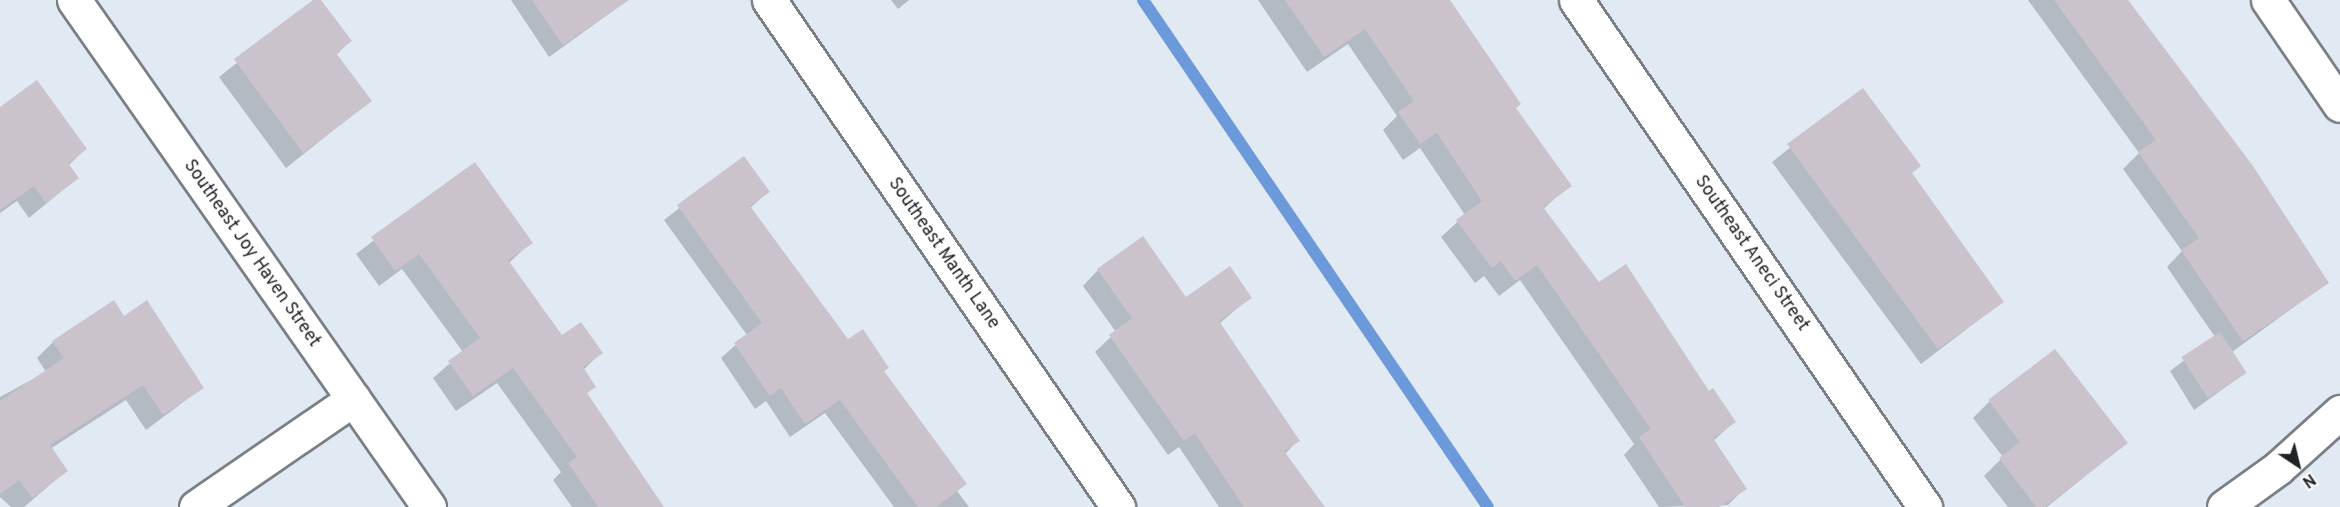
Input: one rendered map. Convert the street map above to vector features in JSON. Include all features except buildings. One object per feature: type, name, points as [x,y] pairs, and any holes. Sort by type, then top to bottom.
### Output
[{"type":"street","name":"Southeast Joy Haven Street","points":[[74,0],[429,507]]},
{"type":"street","name":"Southeast Manth Lane","points":[[769,0],[1118,507]]},
{"type":"street","name":"Southeast Aneci Street","points":[[1576,0],[1925,507]]},
{"type":"street","points":[[2268,0],[2340,105]]},
{"type":"street","points":[[196,507],[353,399]]},
{"type":"street","points":[[2224,507],[2278,468],[2340,412]]},
{"type":"waterway","points":[[1143,0],[1488,507]]}]
